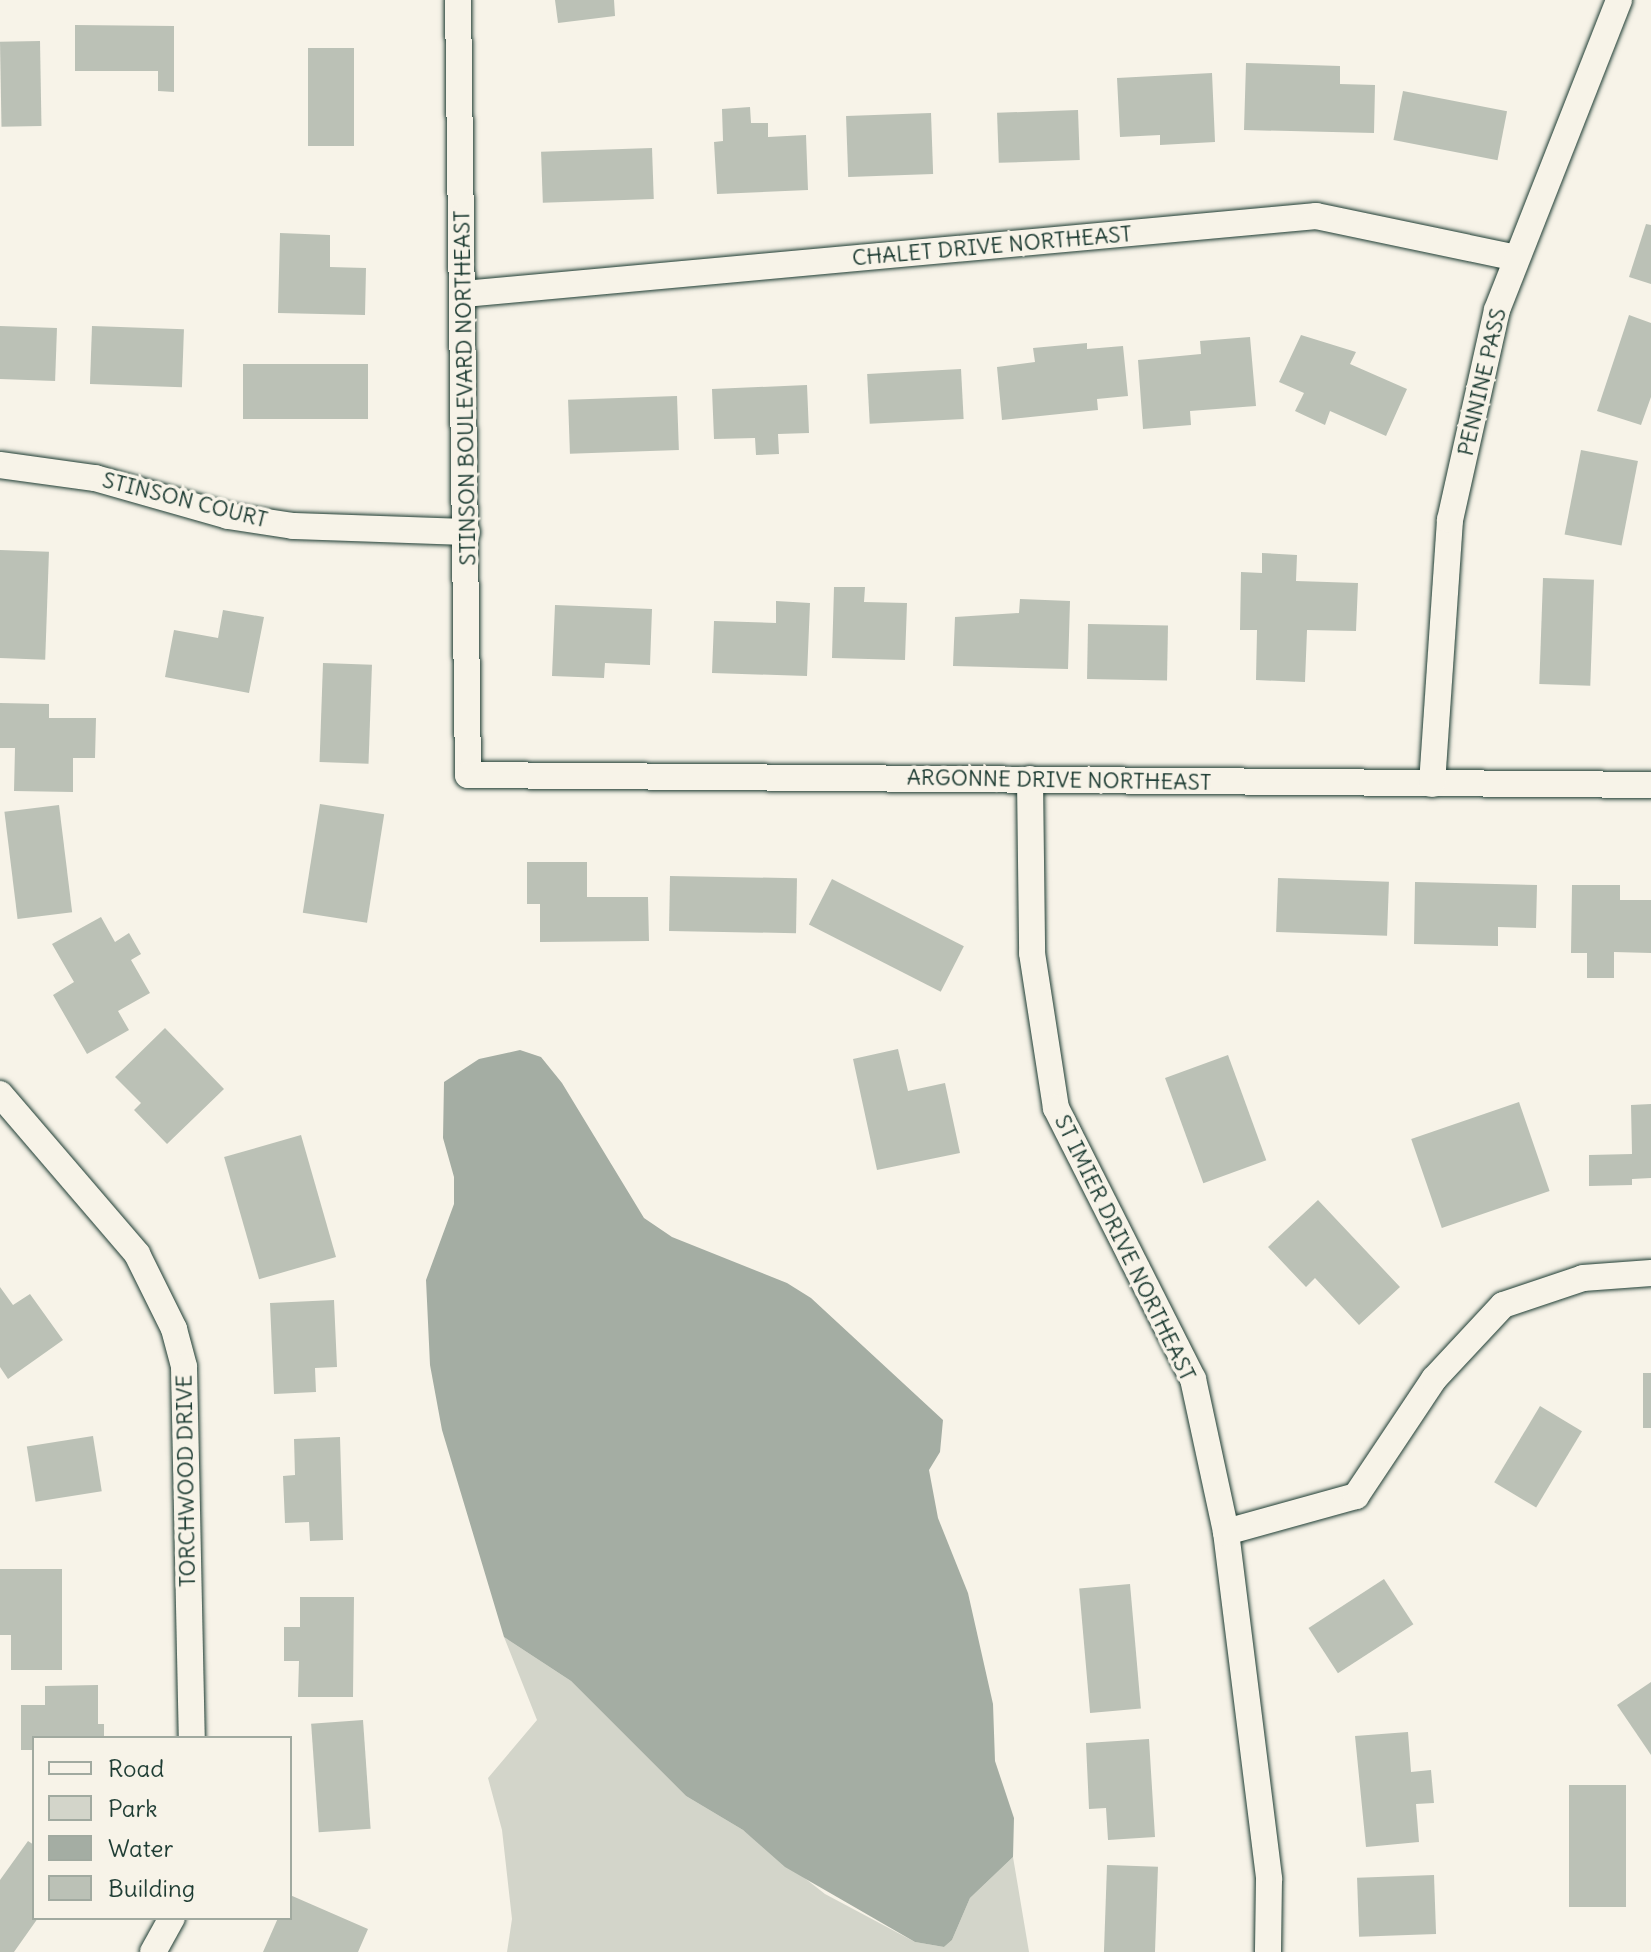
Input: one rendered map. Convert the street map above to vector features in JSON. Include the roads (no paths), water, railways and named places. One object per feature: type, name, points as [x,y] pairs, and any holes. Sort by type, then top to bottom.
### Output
[{"type":"street","name":"STINSON BOULEVARD NORTHEAST","points":[[458,0],[468,775]]},
{"type":"street","name":"PENNINE PASS","points":[[1432,784],[1450,520],[1497,310],[1619,0]]},
{"type":"street","name":"CHALET DRIVE NORTHEAST","points":[[464,294],[1316,216],[1517,258]]},
{"type":"street","name":"STINSON COURT","points":[[0,465],[95,478],[228,516],[293,526],[467,532]]},
{"type":"street","name":"ARGONNE DRIVE NORTHEAST","points":[[468,775],[1651,785]]},
{"type":"street","name":"ST IMIER DRIVE NORTHEAST","points":[[1030,779],[1032,953],[1056,1108],[1193,1379],[1226,1532],[1269,1879],[1268,1952]]},
{"type":"street","name":"TORCHWOOD DRIVE","points":[[0,1094],[137,1254],[174,1329],[184,1367],[192,1736]]},
{"type":"street","points":[[1226,1532],[1356,1496],[1434,1379],[1503,1305],[1583,1278],[1651,1273]]},
{"type":"street","points":[[153,1952],[171,1920]]},
{"type":"water","points":[[520,1050],[541,1057],[562,1083],[644,1218],[672,1237],[787,1283],[811,1298],[943,1420],[940,1452],[929,1470],[938,1518],[968,1593],[993,1704],[995,1761],[1014,1818],[1013,1857],[970,1898],[952,1940],[944,1947],[915,1942],[785,1867],[743,1830],[686,1796],[571,1681],[504,1637],[442,1430],[430,1365],[426,1280],[454,1204],[454,1177],[443,1138],[444,1082],[479,1059]]}]
